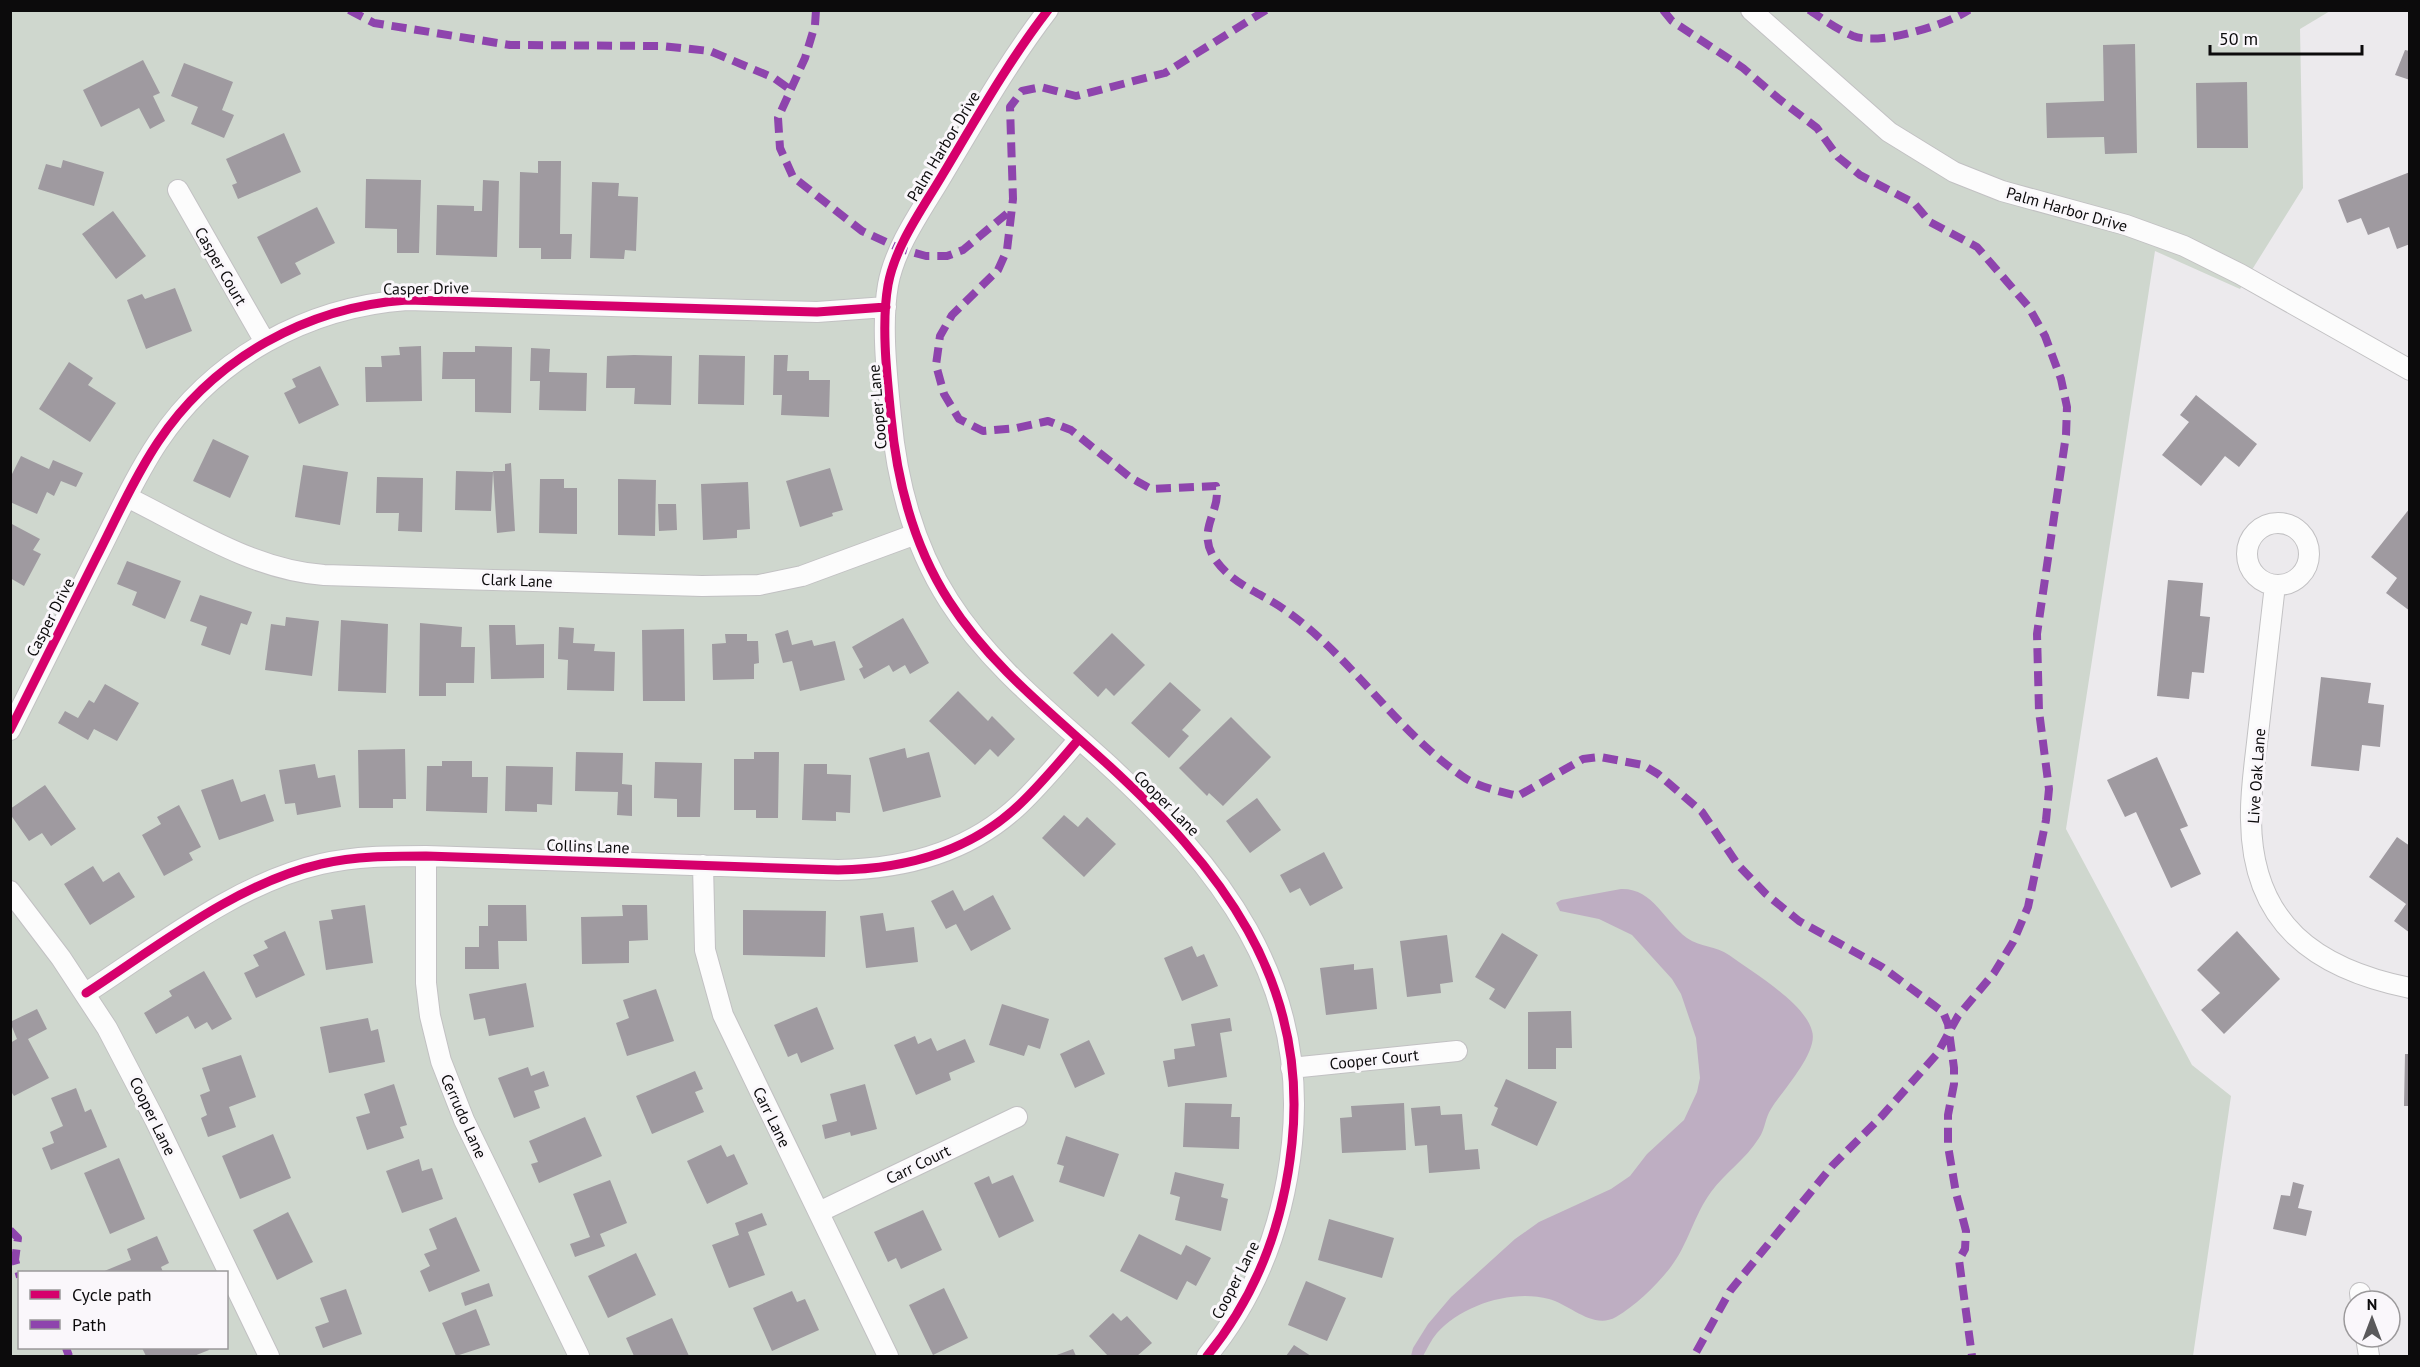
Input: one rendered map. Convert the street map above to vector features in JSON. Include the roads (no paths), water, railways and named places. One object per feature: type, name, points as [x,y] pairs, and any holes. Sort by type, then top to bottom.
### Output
[{"type":"street","name":"Palm Harbor Drive","points":[[886,307],[893,268],[917,219],[972,126],[1047,10]]},
{"type":"street","name":"Palm Harbor Drive","points":[[1751,10],[1867,114],[1889,132],[1934,160],[2002,191],[2126,225],[2184,246],[2240,274],[2409,370]]},
{"type":"street","name":"Casper Court","points":[[178,190],[265,342]]},
{"type":"street","name":"Casper Drive","points":[[10,730],[127,497],[158,442],[186,406],[215,376],[265,342],[333,313],[369,304],[406,300],[817,312],[886,307]]},
{"type":"street","name":"Cooper Lane","points":[[886,307],[892,433],[904,498],[916,534],[939,585],[977,640],[1014,679],[1178,833],[1208,867],[1236,906],[1272,981],[1291,1068],[1293,1138],[1280,1218],[1249,1294],[1207,1356]]},
{"type":"street","name":"Clark Lane","points":[[127,497],[258,561],[295,572],[339,576],[702,586],[759,585],[822,570],[916,534]]},
{"type":"street","name":"Live Oak Lane","points":[[2275,585],[2251,796],[2254,853],[2262,883],[2271,905],[2286,927],[2302,943],[2332,963],[2361,977],[2409,988]]},
{"type":"street","name":"Collins Lane","points":[[86,993],[227,902],[270,880],[320,864],[355,858],[426,856],[857,870],[923,860],[958,846],[1005,816],[1033,792],[1079,739]]},
{"type":"street","name":"Cerrudo Lane","points":[[426,856],[426,983],[430,1016],[441,1061],[464,1120],[579,1356]]},
{"type":"street","name":"Carr Lane","points":[[703,865],[703,939],[716,994],[728,1027],[888,1356]]},
{"type":"street","name":"Cooper Lane","points":[[10,891],[86,993],[145,1099],[269,1356]]},
{"type":"street","name":"Cooper Court","points":[[1291,1068],[1457,1051]]},
{"type":"street","name":"Carr Court","points":[[819,1212],[1017,1117]]}]
